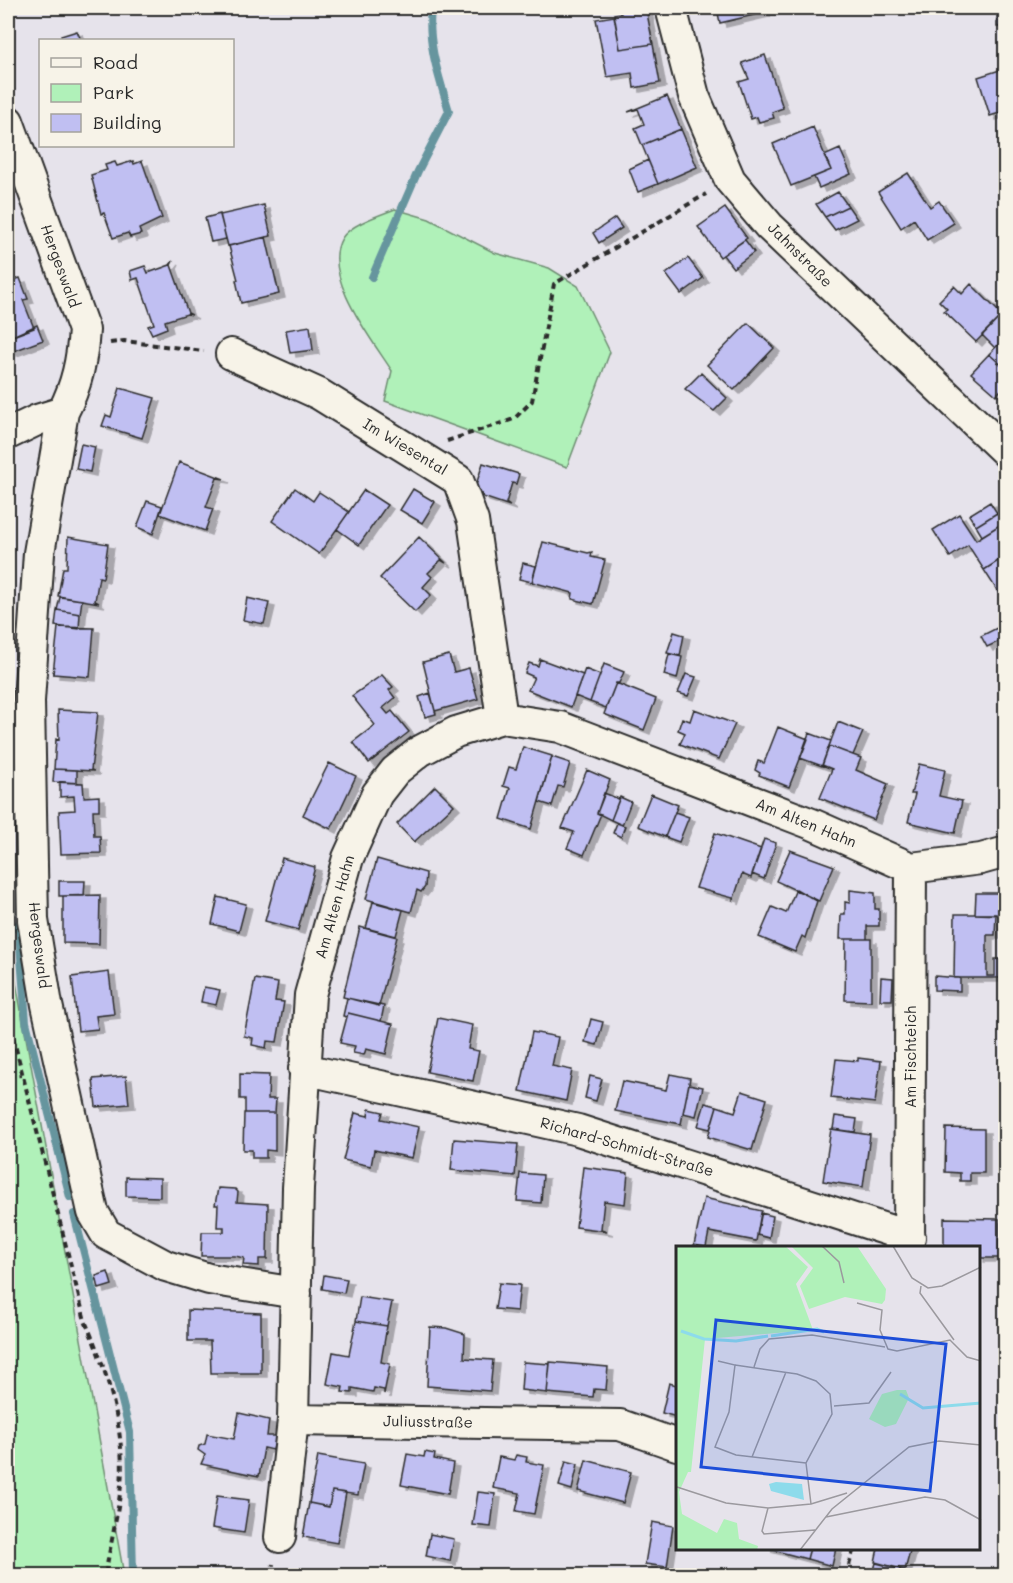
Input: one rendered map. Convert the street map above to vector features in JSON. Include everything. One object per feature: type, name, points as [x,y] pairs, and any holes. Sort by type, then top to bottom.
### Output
[{"type":"street","name":"Jahnstraße","points":[[671,8],[694,96],[730,180],[769,226],[1005,452]]},
{"type":"street","name":"Hergeswald","points":[[8,122],[84,330],[73,393],[63,412],[39,553],[29,701],[33,920],[47,1005],[93,1212],[106,1234],[166,1266],[209,1279],[296,1293]]},
{"type":"street","name":"Im Wiesental","points":[[231,354],[319,394],[458,480],[473,521],[502,718]]},
{"type":"street","points":[[8,434],[36,420],[63,412]]},
{"type":"street","name":"Am Alten Hahn","points":[[293,1420],[304,1068],[310,995],[348,858],[377,794],[395,771],[420,751],[456,732],[502,718],[560,727],[812,824],[911,867],[981,859],[1005,852]]},
{"type":"street","name":"Am Fischteich","points":[[909,1242],[911,867]]},
{"type":"street","name":"Richard-Schmidt-Straße","points":[[304,1068],[578,1130],[909,1242]]},
{"type":"street","points":[[280,1537],[293,1420]]},
{"type":"street","name":"Juliusstraße","points":[[293,1420],[620,1425],[676,1445]]},
{"type":"path","points":[[414,452],[514,419],[532,401],[554,284],[730,180]]},
{"type":"path","points":[[83,346],[124,341],[231,354]]},
{"type":"path","points":[[8,1017],[85,1321],[99,1352],[119,1433],[121,1484],[105,1575]]},
{"type":"path","points":[[8,1076],[22,1075]]},
{"type":"path","points":[[846,1575],[853,1550]]},
{"type":"green space","points":[[395,209],[429,219],[495,253],[549,268],[578,286],[610,352],[567,467],[385,401],[392,371],[362,325],[343,288],[338,270],[337,253],[342,238],[352,228]]},
{"type":"green space","points":[[8,939],[124,1575],[8,1575]]},
{"type":"building","points":[[620,8],[646,8],[653,44],[620,49],[614,14],[621,13]]},
{"type":"building","points":[[717,8],[784,8],[720,23]]},
{"type":"building","points":[[997,8],[1006,8],[1006,27],[997,27]]},
{"type":"building","points":[[614,16],[620,49],[653,44],[660,83],[634,88],[632,73],[607,77],[596,19]]},
{"type":"building","points":[[77,31],[81,39],[62,39],[61,36]]},
{"type":"building","points":[[765,55],[783,108],[772,112],[774,118],[759,122],[757,117],[751,119],[739,82],[749,79],[742,63]]},
{"type":"building","points":[[1006,68],[1006,111],[990,116],[978,77]]},
{"type":"building","points":[[667,96],[681,129],[642,145],[635,128],[644,124],[638,109],[628,112]]},
{"type":"building","points":[[813,127],[831,170],[791,186],[773,144]]},
{"type":"building","points":[[681,129],[697,167],[658,184],[642,145]]},
{"type":"building","points":[[840,149],[851,174],[819,188],[814,177],[831,170],[824,156]]},
{"type":"building","points":[[648,160],[658,184],[638,192],[629,169]]},
{"type":"building","points":[[133,161],[134,164],[142,161],[162,218],[139,229],[141,234],[130,237],[128,233],[113,238],[104,213],[101,214],[91,175],[107,170],[105,165],[115,162],[117,166]]},
{"type":"building","points":[[908,173],[930,207],[939,201],[954,223],[927,240],[914,219],[901,228],[878,192]]},
{"type":"building","points":[[838,192],[848,206],[825,217],[816,204]]},
{"type":"building","points":[[264,205],[271,236],[228,246],[220,215]]},
{"type":"building","points":[[848,206],[857,219],[835,230],[825,217]]},
{"type":"building","points":[[725,208],[747,238],[720,257],[698,227]]},
{"type":"building","points":[[220,214],[226,239],[211,242],[205,218]]},
{"type":"building","points":[[615,218],[622,228],[599,243],[593,233]]},
{"type":"building","points":[[266,237],[279,294],[241,303],[236,280],[238,280],[229,246]]},
{"type":"building","points":[[745,240],[754,252],[733,268],[723,255]]},
{"type":"building","points":[[688,258],[703,278],[681,294],[666,274]]},
{"type":"building","points":[[173,261],[171,265],[188,313],[192,315],[187,314],[165,321],[167,328],[152,334],[148,326],[154,324],[138,278],[132,280],[130,271],[145,266],[148,273],[170,265]]},
{"type":"building","points":[[20,278],[28,299],[23,300],[34,328],[8,338],[8,282]]},
{"type":"building","points":[[971,284],[1002,315],[976,342],[944,311],[947,309],[939,301],[954,286],[962,294]]},
{"type":"building","points":[[1002,315],[1006,318],[1006,338],[995,348],[982,335]]},
{"type":"building","points":[[748,323],[774,348],[734,390],[707,365]]},
{"type":"building","points":[[37,325],[43,340],[11,352],[8,338]]},
{"type":"building","points":[[310,326],[313,350],[290,353],[286,330]]},
{"type":"building","points":[[1003,340],[1006,342],[1006,369],[989,354]]},
{"type":"building","points":[[989,354],[1006,369],[1006,385],[996,395],[971,373]]},
{"type":"building","points":[[701,373],[727,398],[714,411],[685,389]]},
{"type":"building","points":[[120,388],[155,398],[142,438],[102,426],[106,415],[111,417]]},
{"type":"building","points":[[81,444],[95,447],[90,472],[76,469]]},
{"type":"building","points":[[179,462],[224,479],[217,478],[206,507],[213,509],[205,531],[160,514]]},
{"type":"building","points":[[483,463],[519,474],[516,484],[512,483],[506,503],[510,506],[483,497],[476,485]]},
{"type":"building","points":[[295,488],[313,501],[319,492],[349,512],[319,554],[272,521]]},
{"type":"building","points":[[413,489],[435,502],[422,523],[400,510]]},
{"type":"building","points":[[364,490],[387,505],[359,545],[337,529]]},
{"type":"building","points":[[147,501],[162,506],[153,534],[137,527]]},
{"type":"building","points":[[990,502],[997,513],[976,526],[969,515]]},
{"type":"building","points":[[997,513],[1003,523],[982,536],[976,526]]},
{"type":"building","points":[[959,514],[976,540],[1003,523],[1006,556],[984,570],[968,545],[950,557],[933,530]]},
{"type":"building","points":[[68,537],[108,544],[103,578],[99,577],[95,601],[99,603],[58,596],[63,568],[67,568]]},
{"type":"building","points":[[419,537],[446,563],[441,560],[428,573],[432,577],[423,587],[431,595],[415,612],[380,578]]},
{"type":"building","points":[[543,542],[592,552],[591,557],[605,560],[593,604],[572,599],[573,593],[532,582]]},
{"type":"building","points":[[1006,556],[1006,591],[1000,595],[984,570]]},
{"type":"building","points":[[523,563],[536,566],[532,582],[519,579]]},
{"type":"building","points":[[60,597],[82,600],[80,614],[57,610]]},
{"type":"building","points":[[247,598],[269,603],[264,624],[243,620]]},
{"type":"building","points":[[57,610],[80,614],[79,629],[55,626]]},
{"type":"building","points":[[1005,624],[1006,638],[987,647],[981,636]]},
{"type":"building","points":[[58,627],[94,628],[90,677],[53,674]]},
{"type":"building","points":[[674,632],[684,635],[680,656],[667,653]]},
{"type":"building","points":[[669,654],[682,657],[677,679],[664,675]]},
{"type":"building","points":[[449,655],[454,672],[469,668],[478,699],[435,711],[423,662]]},
{"type":"building","points":[[540,659],[583,675],[571,707],[528,690],[534,677],[525,673],[529,663],[538,666]]},
{"type":"building","points":[[604,664],[624,672],[619,683],[616,683],[606,708],[590,702]]},
{"type":"building","points":[[585,669],[600,675],[590,702],[575,696]]},
{"type":"building","points":[[686,674],[696,677],[688,696],[678,693]]},
{"type":"building","points":[[382,675],[393,687],[389,690],[395,698],[383,708],[388,714],[392,711],[409,732],[369,763],[353,742],[375,725],[352,696]]},
{"type":"building","points":[[616,683],[656,699],[644,730],[604,714]]},
{"type":"building","points":[[430,693],[436,714],[425,717],[419,697]]},
{"type":"building","points":[[694,709],[735,724],[719,759],[680,744],[685,733],[678,730],[682,718],[690,721]]},
{"type":"building","points":[[58,710],[98,712],[91,770],[94,771],[54,769],[56,739],[59,740]]},
{"type":"building","points":[[838,722],[863,732],[853,755],[829,746]]},
{"type":"building","points":[[778,727],[808,739],[789,787],[759,775],[760,773],[755,770],[758,761],[764,763]]},
{"type":"building","points":[[809,733],[831,741],[822,766],[800,758]]},
{"type":"building","points":[[829,746],[861,758],[856,770],[888,784],[874,820],[820,798],[832,769],[822,765]]},
{"type":"building","points":[[523,747],[552,756],[531,829],[501,819],[510,788],[503,786],[509,767],[516,769]]},
{"type":"building","points":[[552,757],[570,763],[563,787],[558,786],[552,806],[539,802]]},
{"type":"building","points":[[329,763],[356,776],[331,829],[303,815]]},
{"type":"building","points":[[919,764],[945,770],[939,796],[962,801],[955,833],[908,822],[915,794],[911,794]]},
{"type":"building","points":[[54,769],[77,770],[77,783],[53,782]]},
{"type":"building","points":[[587,770],[610,780],[597,813],[601,814],[584,855],[567,848],[574,832],[562,828]]},
{"type":"building","points":[[60,782],[83,783],[84,797],[99,796],[99,810],[93,810],[94,836],[100,836],[101,853],[61,854],[59,811],[75,810],[74,796],[60,797]]},
{"type":"building","points":[[435,786],[454,805],[414,842],[397,824]]},
{"type":"building","points":[[604,793],[619,799],[611,820],[597,813]]},
{"type":"building","points":[[651,794],[678,805],[665,837],[638,826]]},
{"type":"building","points":[[620,797],[631,802],[622,825],[611,820]]},
{"type":"building","points":[[675,812],[689,817],[679,842],[665,837]]},
{"type":"building","points":[[617,823],[625,826],[621,837],[613,833]]},
{"type":"building","points":[[715,833],[761,849],[751,878],[742,874],[733,901],[733,898],[696,888]]},
{"type":"building","points":[[764,839],[776,843],[764,879],[752,874]]},
{"type":"building","points":[[790,850],[834,866],[819,901],[776,881]]},
{"type":"building","points":[[282,858],[315,867],[298,930],[265,921]]},
{"type":"building","points":[[377,859],[426,873],[425,887],[421,892],[417,890],[411,912],[366,899]]},
{"type":"building","points":[[59,881],[85,881],[84,896],[59,896]]},
{"type":"building","points":[[796,889],[817,901],[805,938],[802,936],[795,952],[759,937],[772,907],[786,913]]},
{"type":"building","points":[[850,890],[875,893],[875,909],[879,909],[879,926],[867,926],[867,939],[840,939],[841,914],[845,914],[845,902],[850,903]]},
{"type":"building","points":[[976,893],[1002,893],[1002,915],[975,914]]},
{"type":"building","points":[[100,895],[99,944],[63,943],[63,896]]},
{"type":"building","points":[[218,897],[246,904],[239,931],[212,924]]},
{"type":"building","points":[[373,902],[403,910],[396,936],[366,928]]},
{"type":"building","points":[[955,914],[996,914],[995,935],[987,935],[987,976],[995,976],[995,959],[1004,959],[1006,978],[954,978]]},
{"type":"building","points":[[360,927],[397,937],[379,1006],[343,997]]},
{"type":"building","points":[[846,939],[871,939],[871,1001],[845,1000]]},
{"type":"building","points":[[109,972],[114,1014],[96,1016],[98,1029],[78,1031],[72,977]]},
{"type":"building","points":[[934,976],[960,978],[960,991],[934,990]]},
{"type":"building","points":[[881,977],[893,978],[892,1000],[880,1000]]},
{"type":"building","points":[[255,979],[278,983],[275,1001],[284,1002],[277,1042],[267,1041],[266,1048],[252,1045],[253,1038],[244,1036]]},
{"type":"building","points":[[204,987],[220,990],[216,1005],[201,1002]]},
{"type":"building","points":[[347,998],[384,1006],[381,1021],[348,1013],[347,1017],[343,1016]]},
{"type":"building","points":[[348,1013],[393,1024],[386,1054],[366,1049],[364,1055],[353,1053],[355,1046],[340,1043]]},
{"type":"building","points":[[438,1018],[472,1025],[468,1049],[479,1051],[473,1081],[427,1072]]},
{"type":"building","points":[[591,1019],[603,1022],[597,1045],[585,1042]]},
{"type":"building","points":[[532,1032],[558,1037],[552,1066],[572,1070],[566,1101],[520,1091]]},
{"type":"building","points":[[858,1058],[881,1061],[875,1103],[831,1098],[836,1059],[858,1061]]},
{"type":"building","points":[[240,1074],[269,1075],[268,1099],[276,1099],[275,1113],[245,1113],[245,1099],[240,1099]]},
{"type":"building","points":[[670,1074],[690,1078],[681,1124],[615,1111],[622,1081],[666,1090]]},
{"type":"building","points":[[126,1076],[129,1104],[96,1107],[93,1079]]},
{"type":"building","points":[[590,1076],[602,1079],[596,1101],[585,1098]]},
{"type":"building","points":[[689,1084],[703,1087],[696,1116],[683,1113]]},
{"type":"building","points":[[742,1091],[767,1099],[752,1150],[708,1137],[717,1106],[735,1112]]},
{"type":"building","points":[[705,1103],[717,1106],[710,1129],[698,1126]]},
{"type":"building","points":[[369,1109],[383,1112],[381,1119],[419,1127],[412,1158],[374,1150],[371,1166],[343,1160],[355,1113],[368,1116]]},
{"type":"building","points":[[244,1113],[275,1113],[275,1151],[266,1150],[266,1158],[252,1158],[252,1150],[243,1150]]},
{"type":"building","points":[[835,1116],[857,1119],[855,1132],[833,1129]]},
{"type":"building","points":[[946,1128],[984,1129],[984,1173],[970,1173],[970,1181],[960,1181],[960,1173],[945,1172]]},
{"type":"building","points":[[831,1129],[870,1135],[863,1187],[823,1181]]},
{"type":"building","points":[[454,1139],[518,1144],[515,1176],[451,1170]]},
{"type":"building","points":[[583,1167],[628,1173],[625,1204],[604,1201],[601,1229],[607,1231],[576,1227]]},
{"type":"building","points":[[520,1173],[543,1175],[541,1203],[517,1201]]},
{"type":"building","points":[[126,1177],[160,1178],[160,1197],[126,1196]]},
{"type":"building","points":[[218,1188],[235,1189],[238,1192],[237,1202],[268,1204],[267,1259],[259,1259],[259,1266],[243,1265],[244,1258],[235,1256],[201,1256],[202,1232],[224,1232],[224,1227],[217,1227],[218,1205],[215,1205]]},
{"type":"building","points":[[704,1198],[762,1211],[756,1241],[709,1232],[706,1246],[694,1245]]},
{"type":"building","points":[[761,1213],[773,1216],[769,1238],[757,1235]]},
{"type":"building","points":[[944,1218],[999,1219],[999,1258],[980,1258],[980,1246],[944,1246]]},
{"type":"building","points":[[108,1272],[112,1285],[99,1289],[96,1276]]},
{"type":"building","points":[[324,1275],[347,1279],[344,1293],[322,1289]]},
{"type":"building","points":[[499,1283],[520,1285],[517,1311],[495,1309]]},
{"type":"building","points":[[360,1297],[392,1302],[387,1326],[356,1321]]},
{"type":"building","points":[[188,1310],[261,1313],[261,1373],[211,1373],[210,1341],[188,1341]]},
{"type":"building","points":[[356,1321],[387,1326],[381,1362],[390,1364],[384,1394],[384,1390],[374,1388],[373,1392],[352,1388],[352,1393],[342,1392],[343,1387],[327,1384],[333,1352],[349,1355]]},
{"type":"building","points":[[430,1327],[446,1328],[465,1334],[464,1358],[493,1360],[490,1391],[427,1386]]},
{"type":"building","points":[[523,1362],[550,1364],[547,1393],[521,1390]]},
{"type":"building","points":[[550,1362],[608,1367],[606,1390],[594,1389],[593,1397],[547,1393]]},
{"type":"building","points":[[669,1383],[676,1385],[676,1417],[662,1413]]},
{"type":"building","points":[[239,1413],[269,1420],[267,1436],[276,1436],[273,1450],[264,1448],[259,1476],[201,1464],[205,1455],[198,1450],[199,1446],[205,1444],[207,1434],[234,1439]]},
{"type":"building","points":[[425,1452],[435,1454],[434,1459],[453,1463],[448,1494],[401,1485],[407,1454],[424,1457]]},
{"type":"building","points":[[516,1455],[527,1457],[526,1462],[544,1465],[534,1514],[516,1511],[520,1493],[493,1488],[499,1457],[514,1460]]},
{"type":"building","points":[[318,1456],[364,1464],[358,1495],[332,1491],[329,1507],[309,1503]]},
{"type":"building","points":[[586,1460],[631,1472],[623,1503],[578,1491]]},
{"type":"building","points":[[566,1461],[578,1464],[572,1490],[559,1486]]},
{"type":"building","points":[[332,1491],[346,1493],[337,1543],[303,1537],[309,1503],[329,1507]]},
{"type":"building","points":[[478,1492],[495,1494],[491,1527],[473,1525]]},
{"type":"building","points":[[217,1496],[249,1500],[244,1533],[212,1528]]},
{"type":"building","points":[[652,1522],[673,1526],[667,1567],[645,1564]]},
{"type":"building","points":[[430,1534],[454,1539],[450,1561],[426,1556]]},
{"type":"building","points":[[773,1550],[809,1550],[807,1559]]},
{"type":"building","points":[[809,1550],[836,1550],[832,1566],[807,1559]]},
{"type":"building","points":[[878,1550],[910,1550],[905,1570],[875,1562]]},
{"type":"building","points":[[876,1563],[900,1569],[899,1576],[872,1576]]},
{"type":"waterway","points":[[372,277],[418,171],[449,111],[432,47],[431,8]]},
{"type":"waterway","points":[[8,919],[19,931],[26,1022],[70,1197]]},
{"type":"waterway","points":[[74,1214],[130,1432],[133,1576]]}]
